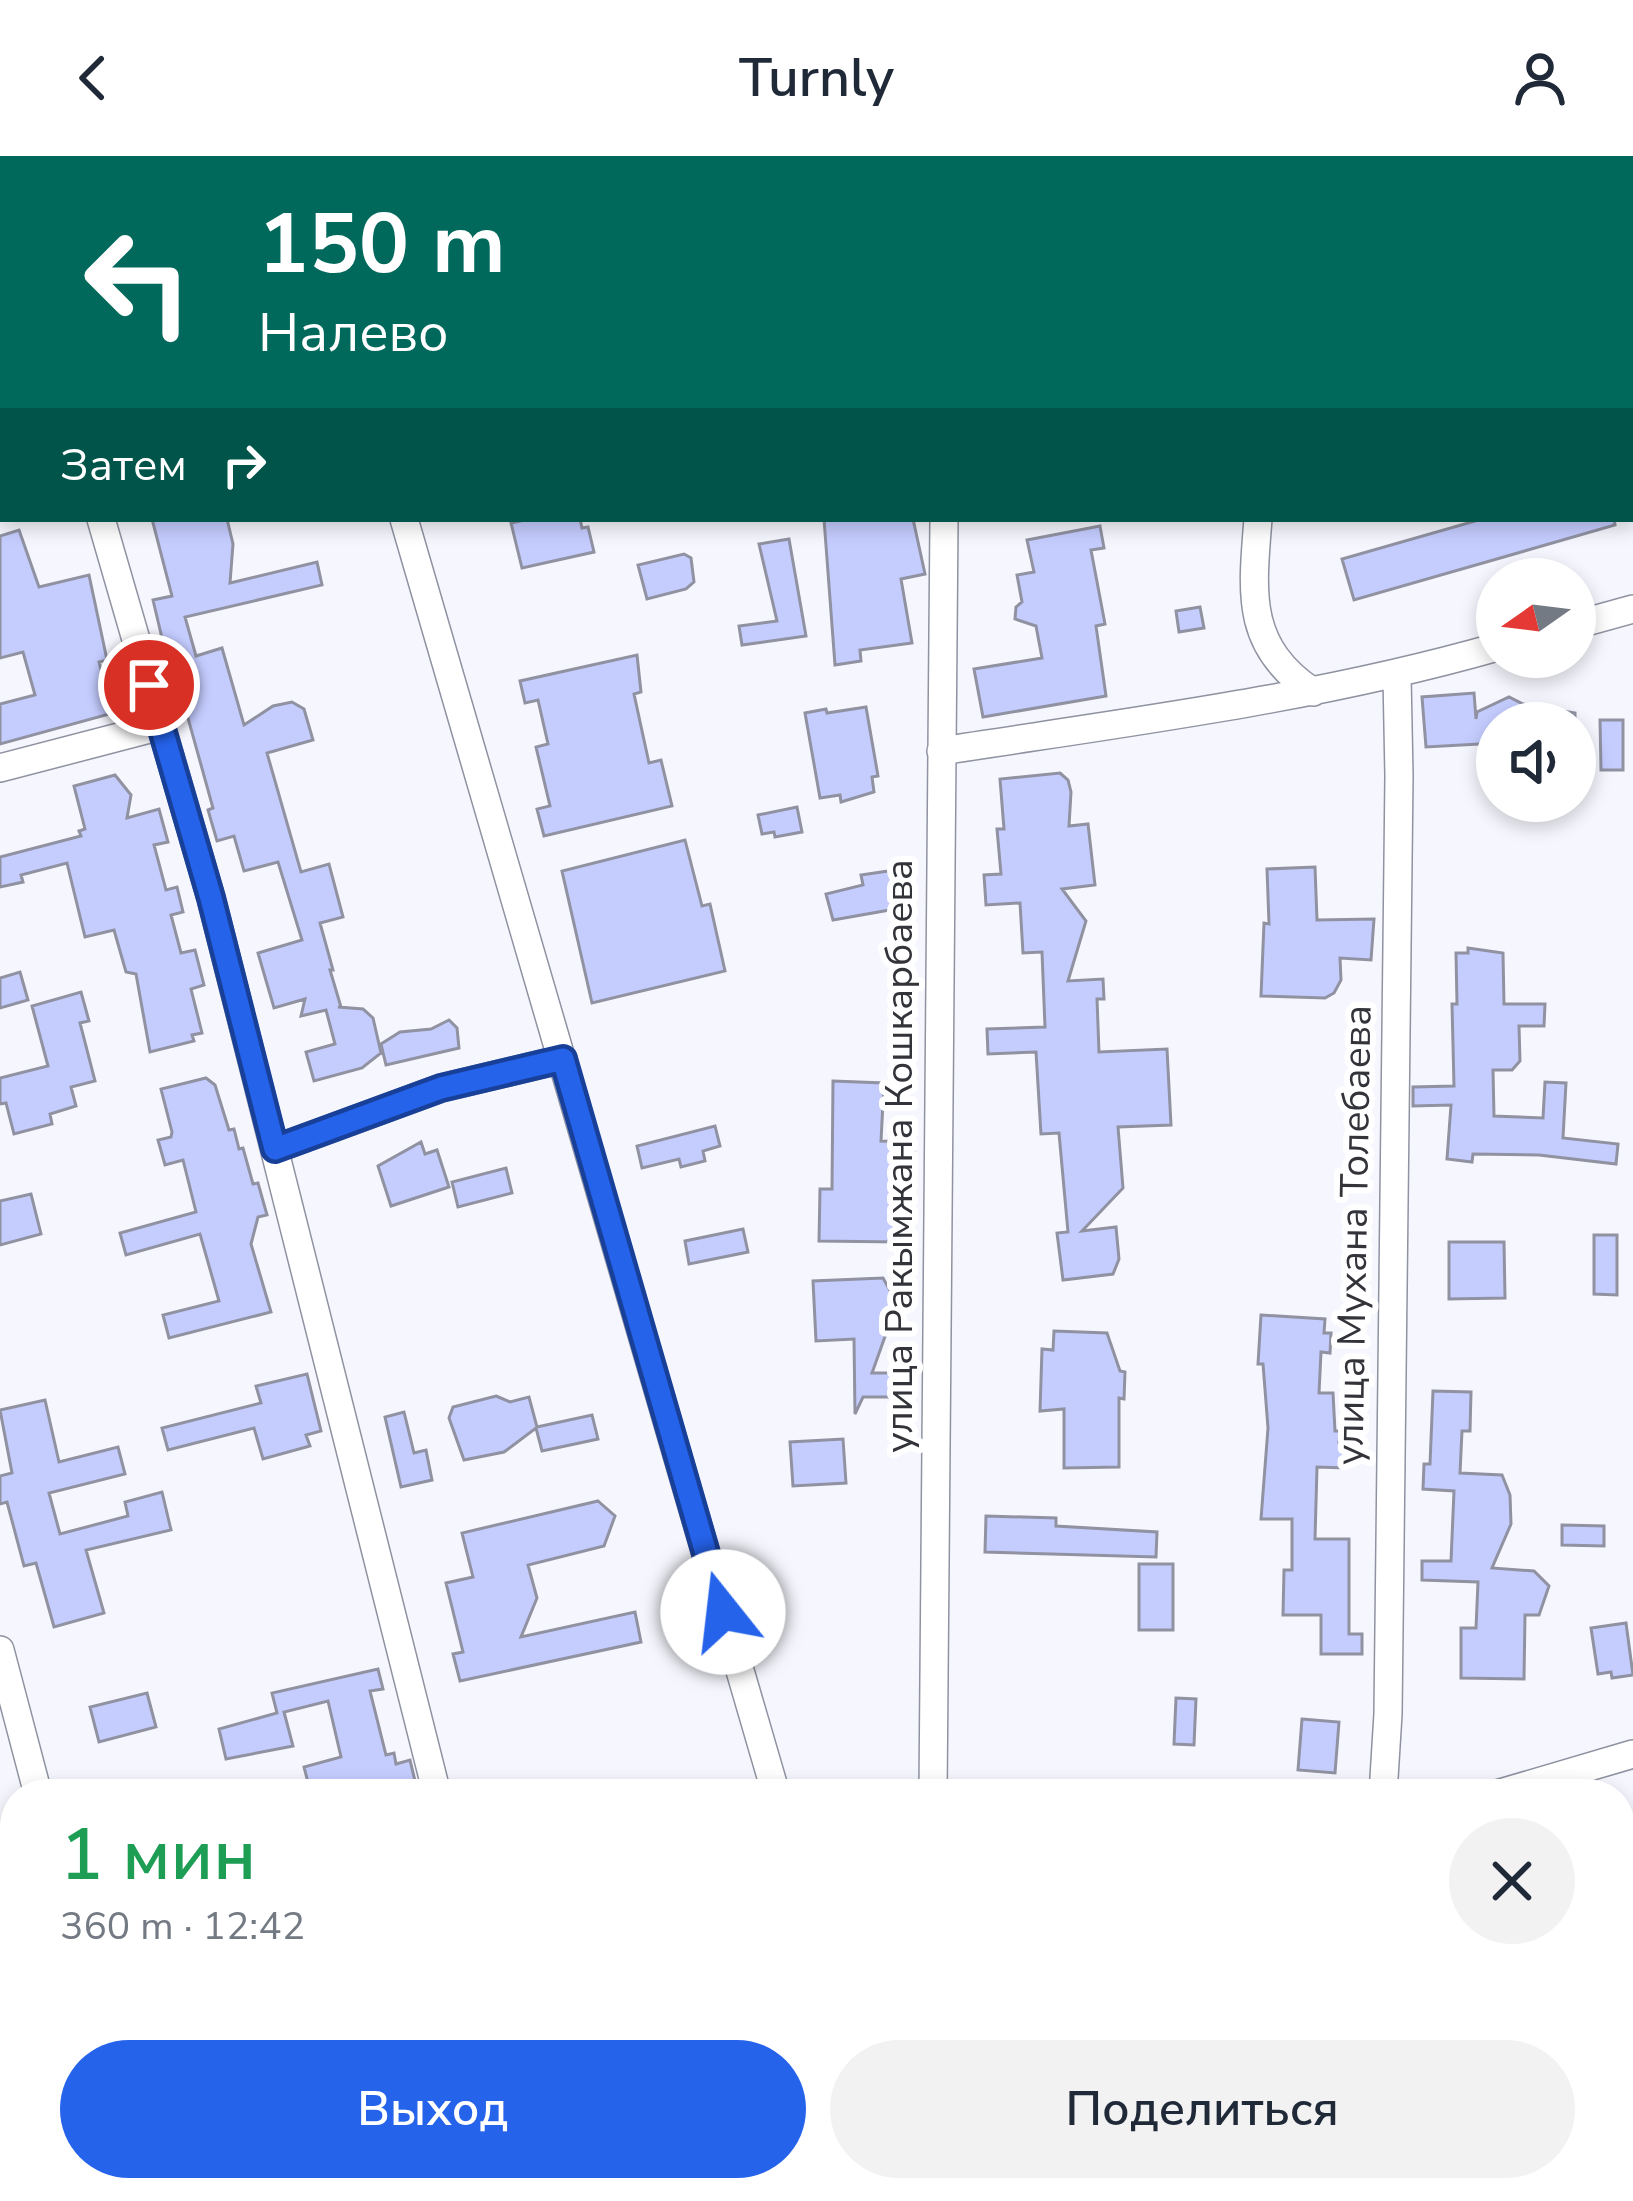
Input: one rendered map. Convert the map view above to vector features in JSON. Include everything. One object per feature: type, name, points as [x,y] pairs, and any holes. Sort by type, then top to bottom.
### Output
[{"type":"street","points":[[102,522],[211,898],[433,1779]]},
{"type":"street","points":[[405,522],[772,1779]]},
{"type":"street","name":"улица Ракымжана Кошкарбаева","points":[[933,1779],[944,522]]},
{"type":"street","points":[[1258,522],[1253,589],[1258,629],[1286,674],[1313,692]]},
{"type":"street","points":[[1596,620],[1633,609]]},
{"type":"street","points":[[941,751],[1313,692],[1397,676],[1476,653]]},
{"type":"street","name":"улица Мухана Толебаева","points":[[1384,1779],[1397,676]]},
{"type":"street","points":[[0,768],[161,726]]},
{"type":"street","points":[[275,1149],[441,1088],[563,1059]]},
{"type":"street","points":[[0,1650],[34,1779]]},
{"type":"street","points":[[1548,1779],[1633,1754]]},
{"type":"building","points":[[153,522],[228,522],[233,544],[230,583],[317,562],[322,585],[185,617],[196,656],[222,648],[244,725],[273,706],[292,702],[304,709],[313,740],[267,753],[301,872],[329,864],[343,917],[320,923],[338,1007],[363,1009],[373,1018],[381,1053],[362,1068],[314,1081],[306,1052],[335,1044],[326,1010],[301,1016],[305,999],[274,1008],[258,953],[302,940],[278,862],[244,871],[234,836],[217,841],[208,810],[213,808],[183,700],[176,702],[163,656],[153,600],[172,596]]},
{"type":"building","points":[[581,522],[582,528],[588,527],[594,552],[522,568],[511,523]]},
{"type":"building","points":[[824,522],[914,522],[925,574],[901,579],[912,643],[860,650],[861,661],[835,665]]},
{"type":"building","points":[[1472,522],[1614,522],[1500,558],[1476,558],[1476,565],[1354,600],[1342,559]]},
{"type":"building","points":[[1100,526],[1104,548],[1091,550],[1105,624],[1096,626],[1106,696],[983,717],[974,669],[1042,658],[1036,626],[1015,619],[1016,607],[1022,602],[1017,575],[1034,572],[1027,540]]},
{"type":"building","points":[[19,530],[39,587],[89,575],[107,660],[99,662],[113,713],[0,744],[0,704],[35,695],[23,652],[0,658],[0,536]]},
{"type":"building","points":[[789,539],[806,636],[742,645],[739,626],[777,621],[759,544]]},
{"type":"building","points":[[684,554],[691,558],[694,582],[686,589],[647,599],[638,565]]},
{"type":"building","points":[[1200,607],[1204,628],[1179,632],[1176,611]]},
{"type":"building","points":[[637,655],[641,692],[634,694],[649,763],[661,760],[672,806],[544,836],[537,809],[550,806],[536,747],[548,744],[538,700],[525,703],[520,681]]},
{"type":"building","points":[[1474,693],[1476,744],[1426,747],[1422,697]]},
{"type":"building","points":[[866,707],[878,776],[872,777],[874,792],[841,802],[840,795],[820,798],[805,713]]},
{"type":"building","points":[[1600,720],[1623,720],[1623,770],[1601,770]]},
{"type":"building","points":[[1060,773],[1071,792],[1069,826],[1088,824],[1095,885],[1062,889],[1086,921],[1068,981],[1103,979],[1104,999],[1097,999],[1099,1052],[1167,1049],[1171,1125],[1118,1127],[1123,1188],[1082,1231],[1116,1227],[1119,1259],[1113,1274],[1063,1280],[1057,1233],[1068,1232],[1059,1133],[1041,1134],[1036,1052],[988,1054],[987,1029],[1045,1027],[1042,952],[1023,953],[1020,903],[986,905],[984,875],[1001,874],[1000,779]]},
{"type":"building","points":[[115,775],[131,795],[127,818],[159,809],[168,842],[154,845],[166,890],[177,887],[183,912],[171,915],[181,953],[195,950],[204,985],[191,989],[202,1033],[192,1035],[194,1041],[150,1052],[136,974],[126,972],[114,930],[85,937],[67,863],[21,875],[23,882],[0,887],[0,857],[81,836],[79,831],[85,829],[74,786]]},
{"type":"building","points":[[797,807],[802,832],[775,837],[774,832],[762,834],[758,815]]},
{"type":"building","points":[[685,840],[702,906],[710,904],[725,971],[592,1003],[562,871]]},
{"type":"building","points":[[1315,867],[1317,920],[1374,919],[1371,960],[1340,958],[1341,980],[1325,998],[1261,996],[1264,923],[1269,924],[1267,869]]},
{"type":"building","points":[[895,870],[901,908],[833,920],[826,894],[863,885],[861,875]]},
{"type":"building","points":[[1468,948],[1503,953],[1504,1004],[1545,1004],[1544,1026],[1519,1026],[1520,1061],[1512,1070],[1493,1070],[1494,1116],[1543,1118],[1545,1082],[1566,1083],[1563,1138],[1618,1144],[1616,1164],[1539,1155],[1473,1154],[1472,1162],[1447,1159],[1451,1105],[1413,1106],[1413,1087],[1454,1086],[1456,953],[1468,953]]},
{"type":"building","points":[[20,972],[28,1000],[0,1008],[0,978]]},
{"type":"building","points":[[81,992],[89,1021],[80,1023],[95,1081],[71,1087],[76,1106],[50,1114],[52,1124],[14,1134],[6,1103],[0,1104],[0,1078],[48,1066],[32,1006]]},
{"type":"building","points":[[449,1020],[457,1028],[459,1048],[386,1065],[381,1044],[400,1032],[431,1029]]},
{"type":"building","points":[[206,1078],[215,1085],[229,1130],[234,1129],[239,1149],[243,1148],[267,1215],[258,1217],[251,1244],[271,1312],[169,1338],[163,1315],[219,1301],[200,1234],[126,1255],[120,1233],[196,1212],[183,1160],[165,1165],[158,1140],[171,1137],[172,1132],[161,1089]]},
{"type":"building","points":[[833,1081],[884,1083],[881,1141],[914,1142],[914,1167],[900,1167],[899,1242],[819,1241],[820,1189],[832,1189]]},
{"type":"building","points":[[715,1126],[720,1146],[703,1151],[705,1161],[681,1167],[679,1159],[642,1168],[637,1146]]},
{"type":"building","points":[[421,1142],[425,1154],[437,1150],[449,1187],[391,1206],[378,1166]]},
{"type":"building","points":[[506,1168],[512,1193],[458,1207],[452,1182]]},
{"type":"building","points":[[31,1194],[41,1234],[0,1245],[0,1201]]},
{"type":"building","points":[[743,1229],[748,1252],[689,1264],[685,1241]]},
{"type":"building","points":[[1594,1235],[1617,1235],[1617,1295],[1594,1294]]},
{"type":"building","points":[[1449,1242],[1504,1242],[1505,1298],[1449,1299]]},
{"type":"building","points":[[883,1278],[897,1303],[872,1373],[894,1373],[895,1397],[863,1397],[855,1414],[854,1339],[816,1341],[813,1281]]},
{"type":"building","points":[[1261,1315],[1325,1319],[1324,1333],[1331,1333],[1330,1353],[1321,1352],[1319,1393],[1333,1393],[1335,1431],[1340,1431],[1339,1442],[1346,1442],[1345,1468],[1317,1467],[1315,1539],[1349,1539],[1349,1634],[1362,1634],[1362,1654],[1321,1654],[1321,1615],[1283,1615],[1284,1570],[1292,1570],[1292,1519],[1261,1519],[1268,1428],[1263,1364],[1258,1364]]},
{"type":"building","points":[[1054,1331],[1107,1333],[1120,1371],[1125,1372],[1124,1399],[1119,1398],[1119,1467],[1064,1468],[1064,1409],[1040,1411],[1042,1349],[1053,1350]]},
{"type":"building","points":[[307,1374],[321,1431],[306,1435],[310,1446],[263,1459],[254,1428],[168,1450],[162,1428],[261,1403],[256,1386]]},
{"type":"building","points":[[1433,1391],[1471,1392],[1470,1431],[1462,1431],[1460,1473],[1502,1475],[1510,1495],[1511,1524],[1492,1568],[1534,1571],[1549,1586],[1539,1615],[1525,1615],[1524,1679],[1461,1678],[1461,1628],[1476,1628],[1478,1582],[1422,1580],[1422,1561],[1451,1561],[1454,1491],[1423,1489],[1424,1464],[1430,1464]]},
{"type":"building","points":[[496,1396],[510,1402],[529,1397],[537,1427],[592,1415],[598,1439],[542,1451],[536,1428],[504,1452],[464,1460],[449,1418],[453,1407]]},
{"type":"building","points":[[45,1400],[59,1462],[118,1447],[125,1474],[49,1493],[60,1534],[128,1516],[125,1502],[162,1492],[171,1530],[86,1550],[104,1613],[54,1627],[36,1563],[24,1566],[7,1502],[0,1504],[0,1476],[12,1473],[0,1410]]},
{"type":"building","points":[[404,1412],[414,1453],[426,1450],[432,1480],[401,1487],[385,1417]]},
{"type":"building","points":[[843,1439],[846,1483],[793,1486],[790,1442]]},
{"type":"building","points":[[598,1501],[615,1516],[604,1546],[528,1565],[537,1598],[521,1637],[635,1612],[641,1642],[460,1681],[453,1654],[463,1652],[446,1583],[473,1577],[462,1533]]},
{"type":"building","points":[[986,1516],[1056,1518],[1056,1526],[1157,1532],[1156,1557],[985,1552]]},
{"type":"building","points":[[1562,1525],[1604,1526],[1604,1546],[1562,1545]]},
{"type":"building","points":[[1139,1564],[1173,1564],[1173,1630],[1139,1630]]},
{"type":"building","points":[[1626,1623],[1633,1675],[1598,1674],[1591,1628]]},
{"type":"building","points":[[378,1669],[383,1689],[370,1691],[386,1755],[394,1753],[396,1764],[410,1760],[415,1779],[307,1779],[304,1767],[341,1757],[328,1701],[284,1712],[293,1746],[226,1759],[219,1729],[277,1713],[272,1693]]},
{"type":"building","points":[[147,1693],[156,1727],[99,1742],[90,1707]]},
{"type":"building","points":[[1176,1698],[1196,1699],[1194,1745],[1174,1744]]},
{"type":"building","points":[[1302,1719],[1339,1722],[1335,1773],[1298,1770]]},
{"type":"route","points":[[149,685],[211,898],[275,1149],[441,1088],[563,1059],[723,1612]]}]
